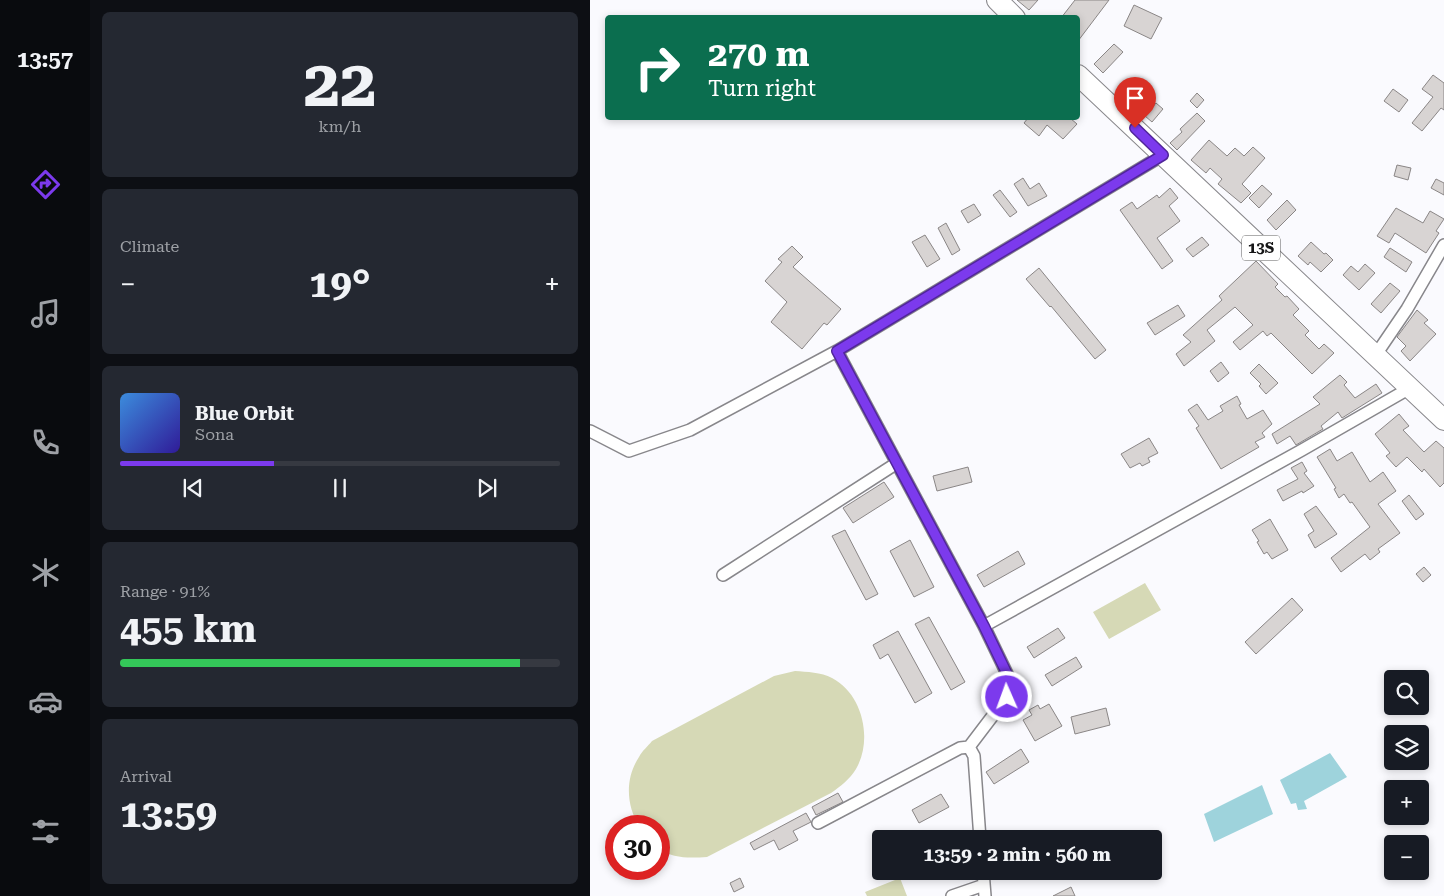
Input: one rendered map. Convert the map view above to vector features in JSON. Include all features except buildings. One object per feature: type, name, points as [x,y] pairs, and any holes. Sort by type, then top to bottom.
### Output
[{"type":"highway","points":[[996,0],[1012,15]]},
{"type":"highway","name":"13S","points":[[1080,77],[1444,420]]},
{"type":"street","points":[[590,431],[629,451],[690,430],[837,351],[1163,155]]},
{"type":"street","points":[[1375,356],[1407,309],[1444,245]]},
{"type":"street","points":[[818,823],[960,748],[970,747],[1007,697],[1010,680],[984,626],[837,351]]},
{"type":"street","points":[[984,626],[1410,388]]},
{"type":"street","points":[[723,575],[897,463]]},
{"type":"street","points":[[970,747],[974,756],[979,830]]},
{"type":"street","points":[[952,896],[984,891]]},
{"type":"green space","points":[[1145,583],[1161,610],[1109,639],[1093,612]]},
{"type":"green space","points":[[795,671],[819,673],[843,685],[858,706],[862,719],[864,745],[856,769],[845,782],[831,793],[707,857],[675,856],[670,854],[670,815],[634,815],[630,800],[629,783],[634,765],[652,741],[774,676]]},
{"type":"green space","points":[[895,880],[901,880],[907,896],[867,896],[865,892]]},
{"type":"water","points":[[1330,753],[1347,777],[1304,801],[1307,809],[1298,810],[1296,803],[1291,804],[1280,780]]},
{"type":"water","points":[[1262,785],[1273,814],[1214,842],[1204,814]]},
{"type":"route","points":[[1007,697],[1010,680],[984,626],[837,351],[1163,155],[1135,128]]}]
